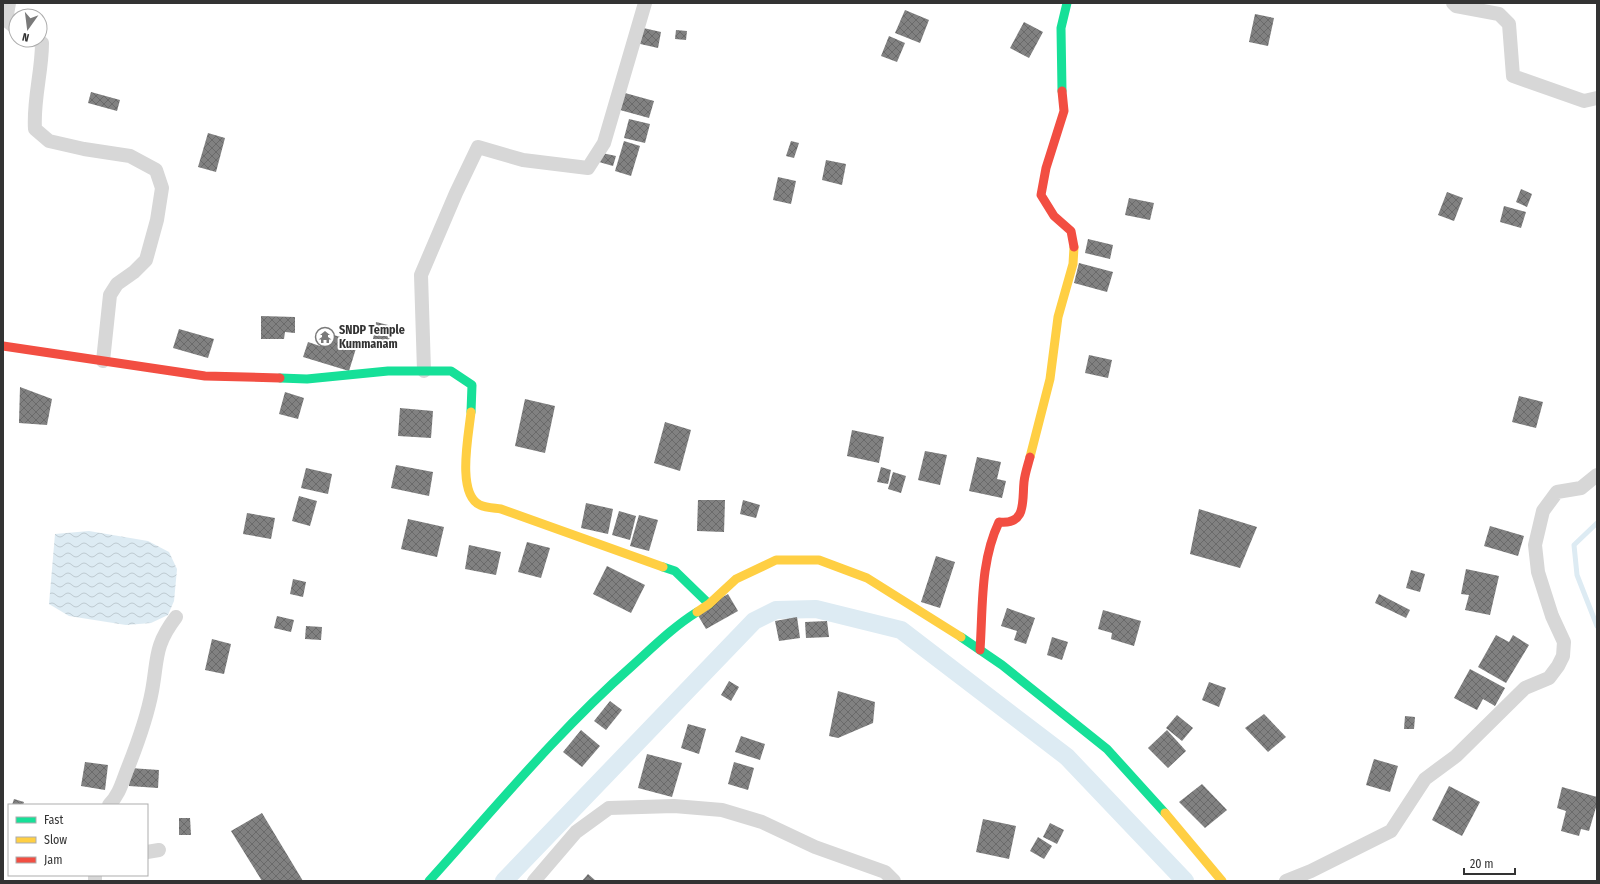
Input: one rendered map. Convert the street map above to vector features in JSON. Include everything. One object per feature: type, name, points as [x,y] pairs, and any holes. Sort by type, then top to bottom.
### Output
[{"type":"street","points":[[424,371],[421,275],[456,193],[478,147],[523,160],[588,168],[604,144],[645,3]]},
{"type":"street","points":[[980,650],[984,581],[992,533],[999,522],[1008,523],[1016,519],[1022,511],[1024,480],[1050,379],[1058,317],[1073,264],[1074,242],[1071,231],[1054,216],[1041,195],[1046,168],[1064,111],[1061,73],[1061,28],[1067,3]]},
{"type":"street","points":[[1453,3],[1456,6],[1499,14],[1509,24],[1513,76],[1584,101],[1597,98]]},
{"type":"street","points":[[42,48],[34,111],[35,129],[50,141],[84,149],[130,156],[156,170],[162,188],[157,220],[146,260],[134,272],[117,284],[110,295],[103,361]]},
{"type":"street","points":[[3,346],[205,376],[308,379],[388,371],[451,372],[472,385],[465,464],[468,493],[479,505],[501,509],[675,571],[709,604]]},
{"type":"street","points":[[1286,881],[1311,871],[1391,831],[1425,779],[1456,756],[1525,688],[1549,678],[1563,656],[1564,642],[1552,616],[1538,572],[1535,545],[1543,511],[1556,492],[1581,488],[1597,475]]},
{"type":"street","points":[[429,881],[549,747],[608,687],[680,622],[709,604],[736,579],[776,560],[819,560],[867,578],[939,622],[1008,670],[1107,749],[1159,805],[1186,840],[1222,881]]},
{"type":"street","points":[[110,804],[117,798],[138,743],[152,692],[156,657],[164,633],[176,617]]},
{"type":"street","points":[[534,881],[576,832],[609,808],[674,806],[722,810],[762,822],[814,847],[885,872],[894,881]]},
{"type":"water","points":[[89,531],[148,541],[169,552],[177,569],[174,601],[168,615],[151,623],[126,625],[69,616],[49,604],[55,534]]},
{"type":"building","points":[[905,10],[929,20],[920,43],[895,33]]},
{"type":"building","points":[[1255,14],[1274,18],[1268,46],[1249,42]]},
{"type":"building","points":[[1024,22],[1043,32],[1029,58],[1010,48]]},
{"type":"building","points":[[639,27],[661,32],[658,48],[636,43]]},
{"type":"building","points":[[676,30],[687,31],[686,40],[675,39]]},
{"type":"building","points":[[889,36],[905,43],[897,62],[881,56]]},
{"type":"building","points":[[91,92],[120,100],[117,111],[88,103]]},
{"type":"building","points":[[625,93],[654,101],[649,118],[620,110]]},
{"type":"building","points":[[629,119],[650,124],[645,143],[624,138]]},
{"type":"building","points":[[208,133],[225,138],[216,172],[198,167]]},
{"type":"building","points":[[624,141],[640,146],[631,176],[615,171]]},
{"type":"building","points":[[791,141],[799,143],[794,158],[786,156]]},
{"type":"building","points":[[602,153],[616,156],[613,166],[599,162]]},
{"type":"building","points":[[826,160],[846,164],[842,185],[822,180]]},
{"type":"building","points":[[778,177],[796,181],[791,204],[773,200]]},
{"type":"building","points":[[1521,189],[1532,194],[1527,207],[1516,202]]},
{"type":"building","points":[[1447,192],[1463,198],[1454,221],[1438,215]]},
{"type":"building","points":[[1129,198],[1154,203],[1150,220],[1125,215]]},
{"type":"building","points":[[1504,206],[1526,212],[1521,228],[1500,222]]},
{"type":"building","points":[[1088,239],[1113,245],[1110,259],[1085,253]]},
{"type":"building","points":[[1079,263],[1113,272],[1107,292],[1074,283]]},
{"type":"building","points":[[261,316],[295,317],[295,333],[285,332],[284,339],[261,339]]},
{"type":"building","points":[[376,322],[392,326],[389,342],[373,339]]},
{"type":"building","points":[[179,329],[214,339],[208,358],[173,348]]},
{"type":"building","points":[[323,332],[358,342],[349,371],[303,357],[308,342],[320,346]]},
{"type":"building","points":[[1089,355],[1112,360],[1108,378],[1085,373]]},
{"type":"building","points":[[20,387],[52,399],[47,425],[19,423]]},
{"type":"building","points":[[285,392],[304,398],[298,419],[279,414]]},
{"type":"building","points":[[1519,396],[1543,402],[1536,428],[1512,422]]},
{"type":"building","points":[[525,399],[555,406],[545,453],[515,446]]},
{"type":"building","points":[[400,408],[433,411],[431,438],[398,436]]},
{"type":"building","points":[[665,422],[691,430],[680,471],[654,463]]},
{"type":"building","points":[[852,430],[884,437],[879,463],[847,456]]},
{"type":"building","points":[[925,451],[947,455],[940,485],[918,480]]},
{"type":"building","points":[[977,457],[1001,462],[997,479],[1006,481],[1002,498],[969,491]]},
{"type":"building","points":[[396,465],[433,472],[429,496],[391,488]]},
{"type":"building","points":[[881,467],[891,470],[888,484],[877,482]]},
{"type":"building","points":[[306,468],[332,474],[328,494],[301,488]]},
{"type":"building","points":[[893,472],[906,476],[901,493],[888,489]]},
{"type":"building","points":[[299,496],[317,501],[310,526],[292,521]]},
{"type":"building","points":[[698,500],[725,500],[724,532],[697,531]]},
{"type":"building","points":[[743,500],[760,505],[756,518],[740,514]]},
{"type":"building","points":[[586,503],[613,509],[608,534],[581,528]]},
{"type":"building","points":[[1199,509],[1257,527],[1240,568],[1190,554]]},
{"type":"building","points":[[619,511],[636,516],[630,540],[612,535]]},
{"type":"building","points":[[247,513],[275,518],[271,539],[243,534]]},
{"type":"building","points":[[639,515],[658,520],[649,551],[630,546]]},
{"type":"building","points":[[408,519],[444,527],[437,557],[401,549]]},
{"type":"building","points":[[1490,526],[1524,536],[1518,556],[1484,546]]},
{"type":"building","points":[[527,542],[550,548],[541,578],[518,572]]},
{"type":"building","points":[[469,545],[501,552],[496,575],[465,569]]},
{"type":"building","points":[[936,556],[955,562],[940,608],[921,602]]},
{"type":"building","points":[[607,566],[645,585],[631,613],[593,594]]},
{"type":"building","points":[[1466,569],[1499,576],[1490,615],[1465,610],[1469,595],[1461,594]]},
{"type":"building","points":[[1411,570],[1425,574],[1420,592],[1406,588]]},
{"type":"building","points":[[293,579],[306,582],[303,597],[290,594]]},
{"type":"building","points":[[728,594],[738,611],[706,629],[696,612]]},
{"type":"building","points":[[1379,594],[1410,610],[1406,618],[1375,603]]},
{"type":"building","points":[[1007,608],[1035,618],[1026,644],[1014,640],[1017,631],[1001,626]]},
{"type":"building","points":[[1103,610],[1141,621],[1134,646],[1111,639],[1112,633],[1098,629]]},
{"type":"building","points":[[277,616],[294,620],[291,632],[274,628]]},
{"type":"building","points":[[797,617],[800,638],[779,641],[775,621]]},
{"type":"building","points":[[827,621],[829,637],[806,638],[805,622]]},
{"type":"building","points":[[306,626],[322,627],[321,640],[305,639]]},
{"type":"building","points":[[1496,635],[1509,642],[1513,635],[1529,645],[1506,683],[1478,667]]},
{"type":"building","points":[[1052,637],[1068,642],[1062,660],[1047,655]]},
{"type":"building","points":[[212,639],[231,644],[224,674],[205,670]]},
{"type":"building","points":[[1470,669],[1505,688],[1495,706],[1483,699],[1477,710],[1454,698]]},
{"type":"building","points":[[729,681],[739,687],[731,701],[721,695]]},
{"type":"building","points":[[1209,682],[1226,688],[1219,707],[1202,700]]},
{"type":"building","points":[[838,691],[875,702],[873,723],[838,738],[829,736]]},
{"type":"building","points":[[610,701],[622,710],[606,730],[594,721]]},
{"type":"building","points":[[1264,714],[1286,737],[1268,752],[1245,728]]},
{"type":"building","points":[[1177,715],[1193,728],[1182,741],[1166,728]]},
{"type":"building","points":[[1405,716],[1415,717],[1414,729],[1404,729]]},
{"type":"building","points":[[688,724],[706,729],[699,754],[681,748]]},
{"type":"building","points":[[581,730],[600,746],[582,767],[563,752]]},
{"type":"building","points":[[1167,730],[1186,751],[1168,768],[1148,748]]},
{"type":"building","points":[[741,736],[765,744],[760,760],[735,752]]},
{"type":"building","points":[[647,754],[682,763],[672,797],[638,788]]},
{"type":"building","points":[[1374,759],[1398,766],[1390,792],[1366,785]]},
{"type":"building","points":[[85,762],[108,765],[105,790],[81,786]]},
{"type":"building","points":[[734,762],[754,768],[748,790],[728,784]]},
{"type":"building","points":[[130,768],[159,770],[158,788],[129,786]]},
{"type":"building","points":[[1202,784],[1227,810],[1205,828],[1179,802]]},
{"type":"building","points":[[1449,786],[1480,802],[1462,836],[1432,820]]},
{"type":"building","points":[[1562,787],[1597,797],[1597,804],[1589,831],[1581,829],[1579,836],[1561,831],[1566,811],[1557,808]]},
{"type":"building","points":[[14,799],[24,802],[23,804],[12,804]]},
{"type":"building","points":[[262,813],[303,881],[262,881],[231,831]]},
{"type":"building","points":[[179,818],[190,818],[191,835],[179,835]]},
{"type":"building","points":[[983,819],[1016,826],[1009,859],[976,852]]},
{"type":"building","points":[[1050,823],[1064,830],[1057,844],[1043,837]]},
{"type":"building","points":[[1038,837],[1052,846],[1044,859],[1030,851]]},
{"type":"building","points":[[588,874],[596,881],[582,881]]},
{"type":"waterway","points":[[1597,523],[1574,545],[1577,575],[1597,626]]},
{"type":"waterway","points":[[504,881],[754,621],[776,610],[816,609],[901,630],[1067,757],[1185,881]]},
{"type":"traffic: fast","points":[[1062,91],[1061,28],[1067,3]]},
{"type":"traffic: fast","points":[[280,378],[307,379],[388,371],[451,371],[472,385],[471,412]]},
{"type":"traffic: fast","points":[[663,567],[675,571],[709,604]]},
{"type":"traffic: fast","points":[[429,881],[528,770],[578,717],[663,638],[697,612]]},
{"type":"traffic: fast","points":[[961,637],[1002,665],[1107,749],[1165,813]]},
{"type":"traffic: slow","points":[[1030,457],[1050,379],[1058,317],[1073,264],[1074,247]]},
{"type":"traffic: slow","points":[[471,412],[466,476],[468,489],[473,499],[480,505],[501,509],[663,567]]},
{"type":"traffic: slow","points":[[697,612],[709,604],[736,579],[776,560],[819,560],[867,578],[961,637]]},
{"type":"traffic: slow","points":[[1165,813],[1222,881]]},
{"type":"traffic: jam","points":[[1062,91],[1064,111],[1046,168],[1041,195],[1054,216],[1071,231],[1074,247]]},
{"type":"traffic: jam","points":[[3,346],[205,376],[280,378]]},
{"type":"traffic: jam","points":[[980,650],[982,601],[988,553],[999,522],[1008,522],[1019,516],[1023,504],[1024,479],[1030,457]]},
{"type":"place","name":"SNDP Temple Kummanam","points":[[325,337]]}]
